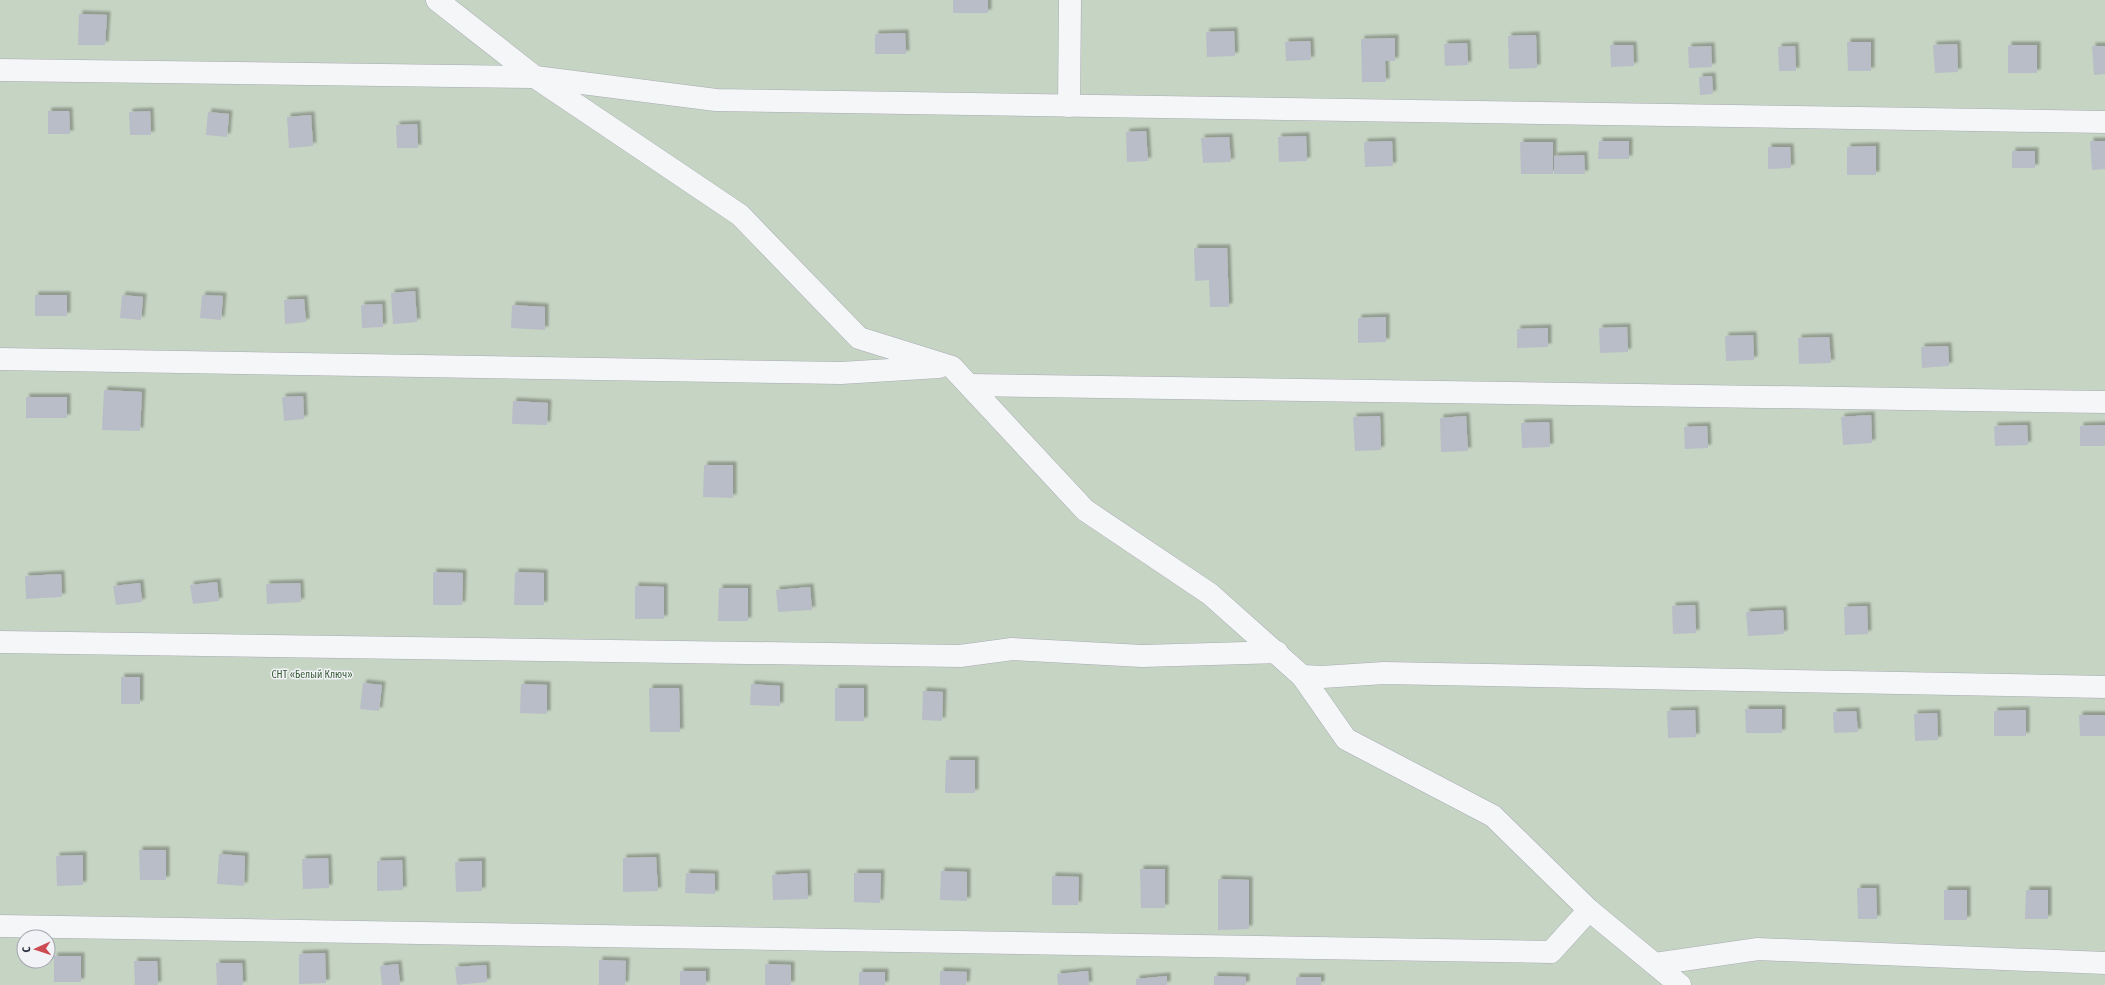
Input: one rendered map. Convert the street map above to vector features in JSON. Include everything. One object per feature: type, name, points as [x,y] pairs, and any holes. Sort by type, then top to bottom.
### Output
[{"type":"street","points":[[437,0],[535,77],[740,215],[859,338],[952,367],[1085,510],[1210,594],[1277,652],[1302,676],[1346,739],[1493,816],[1589,910],[1680,985]]},
{"type":"street","points":[[1069,106],[1070,0]]},
{"type":"street","points":[[0,70],[535,77],[716,100],[2105,122]]},
{"type":"street","points":[[0,360],[841,373],[952,367]]},
{"type":"street","points":[[970,385],[2105,402]]},
{"type":"street","points":[[0,642],[960,656],[1012,649],[1142,656],[1277,652]]},
{"type":"street","points":[[1302,676],[1322,677],[1384,673],[2105,687]]},
{"type":"street","points":[[0,926],[1551,952],[1589,910]]},
{"type":"street","points":[[1655,964],[1758,949],[2105,963]]},
{"type":"green space","name":"СНТ «Белый Ключ»","points":[[0,0],[2105,0],[2105,985],[0,985]]},
{"type":"building","points":[[953,0],[988,0],[988,13],[953,13]]},
{"type":"building","points":[[79,14],[107,15],[105,45],[78,45]]},
{"type":"building","points":[[1234,31],[1235,56],[1207,57],[1206,32]]},
{"type":"building","points":[[905,33],[906,54],[875,54],[875,34]]},
{"type":"building","points":[[1536,35],[1537,68],[1509,69],[1508,36]]},
{"type":"building","points":[[1395,38],[1395,61],[1385,61],[1386,82],[1362,82],[1361,39]]},
{"type":"building","points":[[1310,41],[1311,60],[1286,61],[1285,42]]},
{"type":"building","points":[[1847,42],[1871,42],[1871,71],[1848,71]]},
{"type":"building","points":[[1467,43],[1468,65],[1445,66],[1444,44]]},
{"type":"building","points":[[1957,44],[1958,72],[1935,73],[1933,45]]},
{"type":"building","points":[[1610,45],[1633,45],[1634,66],[1611,67]]},
{"type":"building","points":[[2008,45],[2037,45],[2037,73],[2008,73]]},
{"type":"building","points":[[1711,46],[1712,67],[1689,68],[1688,47]]},
{"type":"building","points":[[1795,46],[1796,71],[1779,71],[1778,47]]},
{"type":"building","points":[[2092,46],[2105,46],[2105,74],[2094,75]]},
{"type":"building","points":[[1712,76],[1713,94],[1700,95],[1699,77]]},
{"type":"building","points":[[48,111],[69,111],[70,134],[48,134]]},
{"type":"building","points":[[150,111],[151,135],[130,135],[129,112]]},
{"type":"building","points":[[208,112],[229,114],[227,137],[206,135]]},
{"type":"building","points":[[311,115],[313,146],[289,148],[287,117]]},
{"type":"building","points":[[417,124],[418,148],[397,148],[396,125]]},
{"type":"building","points":[[1146,131],[1148,161],[1127,162],[1126,132]]},
{"type":"building","points":[[1306,136],[1307,161],[1279,162],[1278,137]]},
{"type":"building","points":[[1229,137],[1231,162],[1203,163],[1201,138]]},
{"type":"building","points":[[1392,141],[1393,166],[1365,167],[1364,142]]},
{"type":"building","points":[[1599,141],[1629,141],[1629,159],[1598,159]]},
{"type":"building","points":[[2090,141],[2105,141],[2105,169],[2092,170]]},
{"type":"building","points":[[1520,142],[1553,142],[1553,174],[1521,174]]},
{"type":"building","points":[[1876,146],[1876,175],[1847,175],[1847,147]]},
{"type":"building","points":[[1768,147],[1790,147],[1791,168],[1768,169]]},
{"type":"building","points":[[2012,151],[2035,151],[2035,168],[2012,168]]},
{"type":"building","points":[[1584,155],[1585,174],[1554,174],[1554,156]]},
{"type":"building","points":[[1194,248],[1227,248],[1229,307],[1210,307],[1209,280],[1195,281]]},
{"type":"building","points":[[415,291],[417,322],[393,324],[391,293]]},
{"type":"building","points":[[35,295],[67,295],[67,316],[35,316]]},
{"type":"building","points":[[122,295],[143,297],[141,320],[120,318]]},
{"type":"building","points":[[202,295],[223,296],[221,320],[200,318]]},
{"type":"building","points":[[304,299],[306,322],[285,324],[284,300]]},
{"type":"building","points":[[382,304],[383,327],[362,328],[361,305]]},
{"type":"building","points":[[512,305],[545,307],[545,330],[511,328]]},
{"type":"building","points":[[1386,317],[1386,342],[1358,343],[1358,318]]},
{"type":"building","points":[[1627,327],[1628,352],[1600,353],[1599,328]]},
{"type":"building","points":[[1548,328],[1548,347],[1517,348],[1517,329]]},
{"type":"building","points":[[1753,335],[1754,360],[1726,361],[1725,336]]},
{"type":"building","points":[[1829,337],[1831,363],[1799,364],[1798,338]]},
{"type":"building","points":[[1948,346],[1949,366],[1922,368],[1921,347]]},
{"type":"building","points":[[104,390],[142,392],[140,431],[102,430]]},
{"type":"building","points":[[303,396],[304,419],[284,421],[282,397]]},
{"type":"building","points":[[26,397],[67,397],[67,418],[26,418]]},
{"type":"building","points":[[513,401],[548,403],[547,425],[512,424]]},
{"type":"building","points":[[1871,415],[1872,443],[1843,445],[1841,417]]},
{"type":"building","points":[[1380,416],[1381,450],[1355,451],[1353,417]]},
{"type":"building","points":[[1466,416],[1468,451],[1441,452],[1440,418]]},
{"type":"building","points":[[1549,422],[1550,447],[1522,448],[1521,423]]},
{"type":"building","points":[[2027,425],[2028,445],[1995,446],[1994,426]]},
{"type":"building","points":[[2105,425],[2105,446],[2080,446],[2080,426]]},
{"type":"building","points":[[1707,426],[1708,448],[1685,449],[1684,427]]},
{"type":"building","points":[[704,465],[733,465],[733,498],[703,497]]},
{"type":"building","points":[[433,572],[463,573],[462,605],[433,605]]},
{"type":"building","points":[[515,572],[544,573],[544,605],[514,605]]},
{"type":"building","points":[[61,574],[62,597],[26,599],[25,576]]},
{"type":"building","points":[[217,582],[219,601],[193,604],[190,585]]},
{"type":"building","points":[[140,583],[142,602],[116,605],[113,586]]},
{"type":"building","points":[[300,583],[301,602],[267,604],[266,584]]},
{"type":"building","points":[[635,586],[664,587],[664,619],[635,619]]},
{"type":"building","points":[[810,587],[812,610],[778,612],[776,590]]},
{"type":"building","points":[[719,588],[748,588],[748,621],[718,621]]},
{"type":"building","points":[[1695,605],[1696,633],[1673,634],[1672,606]]},
{"type":"building","points":[[1867,606],[1868,634],[1845,635],[1844,607]]},
{"type":"building","points":[[1783,610],[1784,634],[1748,636],[1746,612]]},
{"type":"building","points":[[121,677],[140,677],[140,704],[121,704]]},
{"type":"building","points":[[363,683],[382,685],[379,711],[360,709]]},
{"type":"building","points":[[521,684],[547,685],[547,714],[520,713]]},
{"type":"building","points":[[751,684],[780,686],[780,706],[750,705]]},
{"type":"building","points":[[649,688],[679,688],[680,732],[650,732]]},
{"type":"building","points":[[835,688],[864,688],[864,721],[835,721]]},
{"type":"building","points":[[923,691],[943,692],[942,721],[922,720]]},
{"type":"building","points":[[1745,709],[1782,709],[1782,733],[1746,733]]},
{"type":"building","points":[[1695,710],[1696,737],[1668,738],[1667,711]]},
{"type":"building","points":[[2026,710],[2026,736],[1994,736],[1994,711]]},
{"type":"building","points":[[1856,711],[1858,732],[1834,733],[1833,712]]},
{"type":"building","points":[[1937,713],[1938,740],[1915,741],[1914,714]]},
{"type":"building","points":[[2079,715],[2105,715],[2105,736],[2080,736]]},
{"type":"building","points":[[946,760],[975,760],[975,793],[945,793]]},
{"type":"building","points":[[139,850],[166,850],[166,880],[140,880]]},
{"type":"building","points":[[219,854],[245,856],[244,886],[217,884]]},
{"type":"building","points":[[83,855],[83,885],[57,886],[56,856]]},
{"type":"building","points":[[656,857],[658,891],[623,892],[623,858]]},
{"type":"building","points":[[328,858],[329,888],[303,889],[302,859]]},
{"type":"building","points":[[402,860],[403,890],[377,891],[377,861]]},
{"type":"building","points":[[482,861],[482,891],[456,892],[455,862]]},
{"type":"building","points":[[1140,869],[1165,869],[1165,908],[1141,908]]},
{"type":"building","points":[[941,871],[967,872],[967,901],[940,900]]},
{"type":"building","points":[[686,873],[715,874],[715,894],[685,893]]},
{"type":"building","points":[[807,873],[808,899],[773,900],[772,875]]},
{"type":"building","points":[[854,873],[881,873],[880,903],[854,902]]},
{"type":"building","points":[[1052,876],[1079,877],[1078,905],[1052,905]]},
{"type":"building","points":[[1218,879],[1249,880],[1249,929],[1218,930]]},
{"type":"building","points":[[1857,888],[1876,888],[1877,919],[1858,919]]},
{"type":"building","points":[[1944,890],[1967,890],[1967,920],[1944,920]]},
{"type":"building","points":[[2026,890],[2048,890],[2048,919],[2025,919]]},
{"type":"building","points":[[325,953],[326,983],[299,984],[299,954]]},
{"type":"building","points":[[56,956],[81,956],[81,982],[54,982]]},
{"type":"building","points":[[599,960],[626,961],[625,985],[599,985]]},
{"type":"building","points":[[134,961],[157,961],[158,985],[135,985]]},
{"type":"building","points":[[216,963],[242,963],[243,985],[217,985]]},
{"type":"building","points":[[398,964],[400,985],[382,985],[380,966]]},
{"type":"building","points":[[765,964],[791,965],[791,985],[765,985]]},
{"type":"building","points":[[486,965],[487,982],[457,985],[455,967]]},
{"type":"building","points":[[680,971],[706,971],[706,985],[680,985]]},
{"type":"building","points":[[940,971],[967,972],[966,985],[940,985]]},
{"type":"building","points":[[1088,971],[1089,985],[1058,985],[1057,974]]},
{"type":"building","points":[[859,972],[885,972],[885,985],[859,985]]},
{"type":"building","points":[[1167,976],[1167,985],[1136,985],[1136,979]]},
{"type":"building","points":[[1214,976],[1246,977],[1246,985],[1214,985]]},
{"type":"building","points":[[1296,977],[1321,977],[1321,985],[1296,985]]}]
